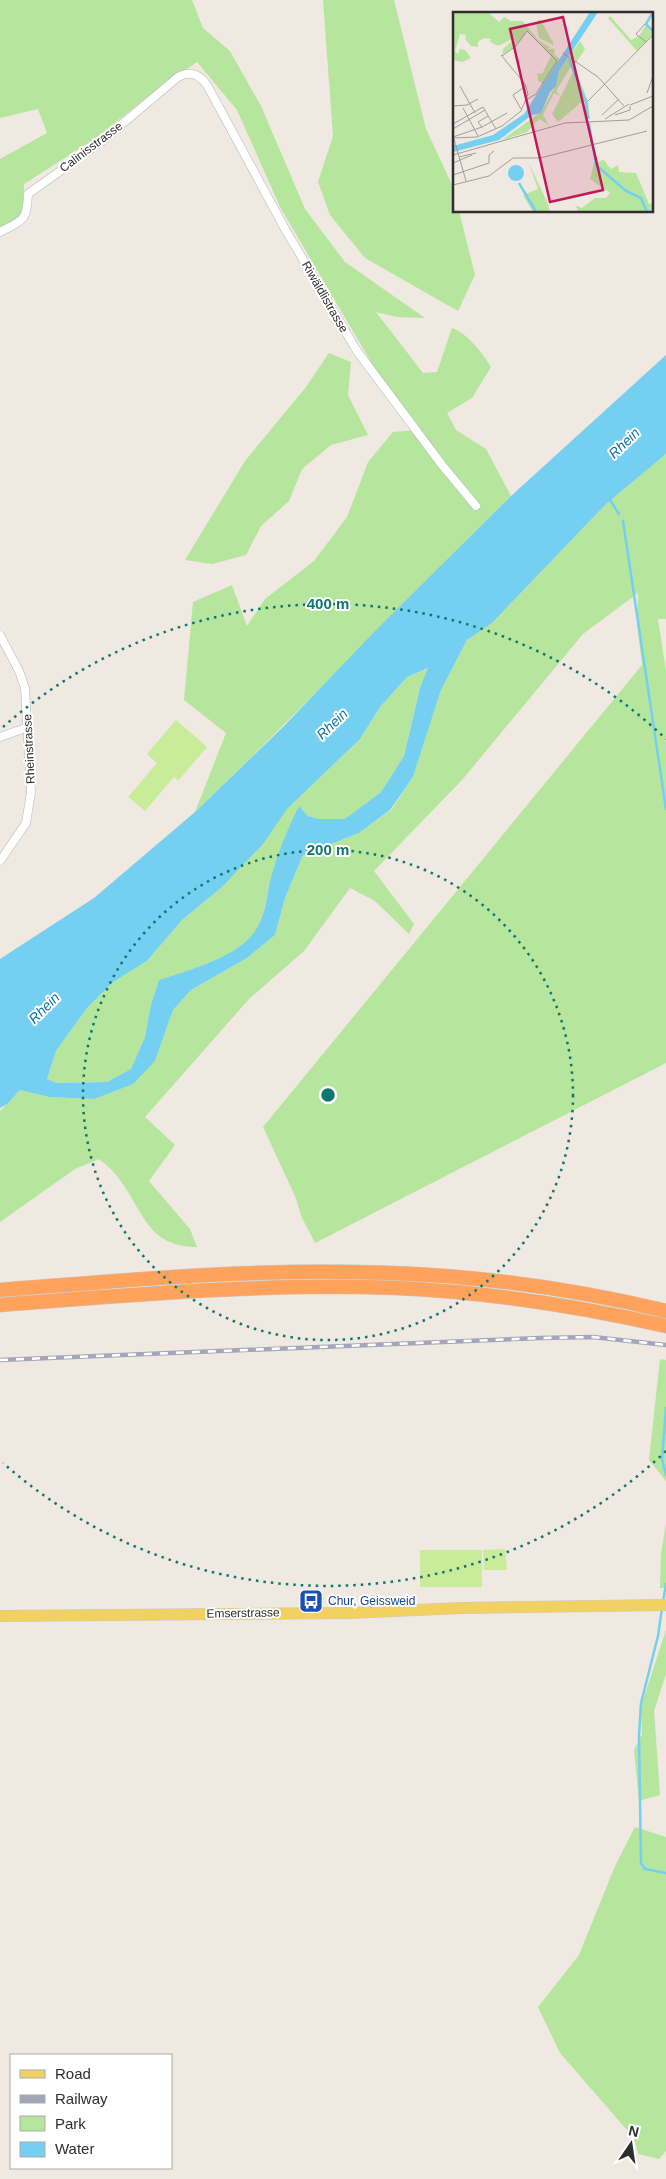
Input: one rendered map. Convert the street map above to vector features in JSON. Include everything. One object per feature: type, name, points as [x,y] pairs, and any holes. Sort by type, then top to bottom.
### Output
[{"type":"highway","points":[[0,1290],[225,1274],[352,1272],[454,1277],[586,1294],[666,1310]]},
{"type":"highway","points":[[0,1305],[228,1289],[354,1287],[479,1294],[585,1309],[666,1326]]},
{"type":"main road","name":"Emserstrasse","points":[[0,1616],[349,1613],[461,1608],[661,1605]]},
{"type":"street","name":"Calinisstrasse","points":[[0,232],[19,222],[26,215],[28,194],[102,141],[178,77],[189,73],[196,74]]},
{"type":"street","name":"Riwäldlistrasse","points":[[196,74],[208,85],[286,229],[357,351],[436,457],[476,506]]},
{"type":"street","name":"Rheinstrasse","points":[[0,635],[19,671],[25,688],[32,792],[28,816],[22,830],[0,861]]},
{"type":"street","points":[[0,737],[28,728]]},
{"type":"green space","points":[[0,0],[192,0],[203,28],[230,51],[261,106],[305,209],[345,262],[425,318],[397,317],[376,312],[423,373],[437,372],[452,328],[474,344],[491,367],[472,398],[447,413],[456,430],[486,449],[511,496],[195,812],[226,733],[184,700],[193,602],[232,585],[247,626],[265,599],[314,561],[347,517],[368,462],[393,432],[417,430],[374,367],[280,207],[237,110],[197,62],[150,95],[93,140],[24,184],[23,217],[0,233],[0,159],[47,133],[38,109],[0,118]]},
{"type":"green space","points":[[323,0],[394,0],[426,129],[453,187],[453,212],[459,212],[475,275],[458,311],[365,258],[330,215],[318,182],[333,136]]},
{"type":"green space","points":[[329,353],[351,362],[348,395],[368,435],[331,445],[302,469],[289,501],[261,526],[246,555],[212,564],[185,560],[245,461],[306,387]]},
{"type":"green space","points":[[666,454],[666,619],[658,619],[666,671],[666,1063],[315,1243],[302,1218],[295,1196],[263,1127],[642,665],[637,624],[638,593],[583,634],[462,780],[374,871],[414,924],[409,934],[375,901],[350,888],[304,951],[249,999],[145,1117],[175,1145],[149,1181],[190,1229],[197,1247],[180,1245],[166,1240],[156,1233],[147,1223],[125,1187],[99,1159],[75,1169],[0,1222],[0,1111],[20,1090],[49,1097],[94,1099],[155,1061],[173,1010],[191,990],[247,958],[275,935],[285,898],[303,855],[359,833],[391,810],[413,777],[441,690],[467,640],[492,623],[606,504]]},
{"type":"green space","points":[[429,668],[420,688],[404,756],[381,792],[346,819],[319,819],[308,816],[299,806],[273,872],[262,917],[256,930],[244,944],[222,957],[159,980],[151,1004],[145,1037],[131,1069],[107,1082],[57,1083],[47,1079],[56,1051],[87,1008],[113,982],[147,961],[182,920],[221,888],[287,809],[360,739],[380,707],[407,677]]},
{"type":"green space","points":[[176,720],[207,747],[178,781],[174,777],[145,811],[128,797],[157,763],[147,754]]},
{"type":"green space","points":[[660,1359],[666,1360],[666,1481],[649,1460]]},
{"type":"green space","points":[[666,1522],[666,1588],[660,1588],[661,1554]]},
{"type":"green space","points":[[505,1549],[507,1570],[484,1570],[483,1550]]},
{"type":"green space","points":[[420,1550],[482,1550],[482,1587],[420,1587]]},
{"type":"green space","points":[[666,1630],[666,1674],[654,1711],[660,1795],[639,1801],[634,1750],[642,1734],[641,1706]]},
{"type":"green space","points":[[635,1827],[666,1837],[666,2151],[659,2159],[638,2154],[634,2138],[560,2053],[538,2007],[579,1955],[615,1866]]},
{"type":"water","name":"Rhein","points":[[666,355],[666,454],[606,504],[492,623],[467,640],[441,690],[413,777],[390,810],[359,833],[303,855],[285,898],[275,935],[247,958],[191,990],[173,1010],[155,1061],[133,1084],[94,1099],[49,1097],[20,1090],[7,1104],[0,1108],[0,959],[94,898],[195,812],[283,727],[378,628],[511,496]],"holes":[[[428,668],[420,688],[404,756],[381,792],[345,819],[319,819],[308,816],[299,806],[279,852],[260,923],[244,943],[222,957],[159,980],[151,1004],[145,1037],[131,1069],[107,1082],[57,1083],[47,1079],[56,1051],[87,1008],[113,982],[147,961],[182,920],[221,888],[263,844],[287,809],[360,739],[380,707],[407,677]]]},
{"type":"waterway","points":[[609,498],[619,514]]},
{"type":"waterway","points":[[623,521],[666,809]]},
{"type":"waterway","points":[[666,1408],[662,1459],[666,1475]]},
{"type":"waterway","points":[[663,1602],[666,1584]]},
{"type":"waterway","points":[[662,1608],[658,1636],[641,1703],[639,1736],[641,1863],[645,1869],[666,1873]]},
{"type":"railway","points":[[0,1360],[540,1338],[593,1337],[666,1345]]},
{"type":"place","name":"Chur, Geissweid","points":[[311,1601]]}]
